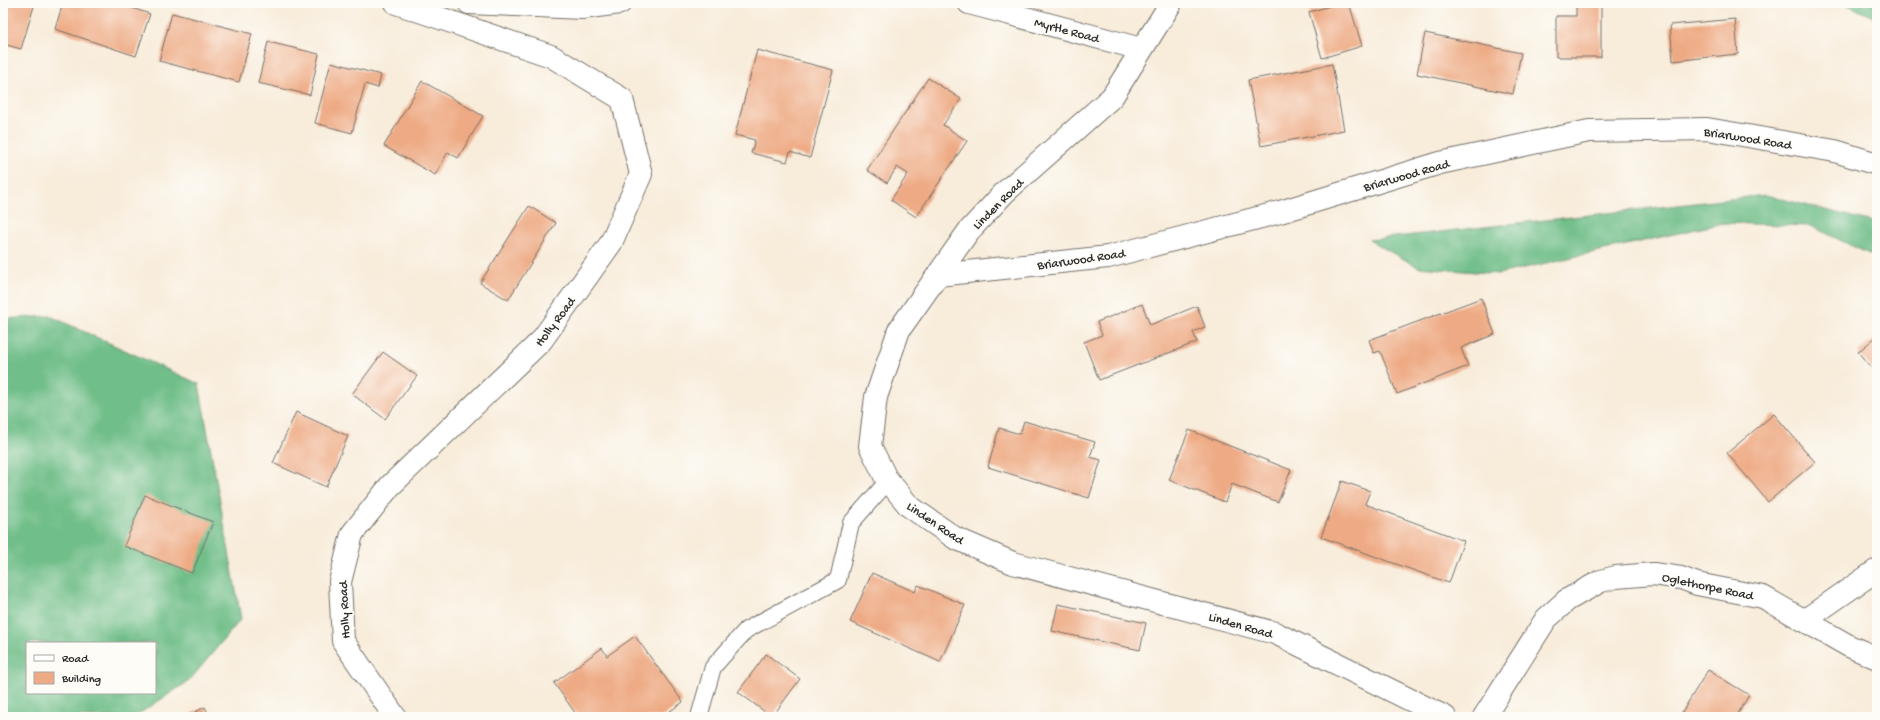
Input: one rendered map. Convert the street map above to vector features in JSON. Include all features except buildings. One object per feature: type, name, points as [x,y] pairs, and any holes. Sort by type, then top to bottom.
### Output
[{"type":"street","name":"Holly Road","points":[[395,717],[343,641],[340,582],[352,534],[390,486],[541,341],[611,243],[641,174],[622,99],[551,56],[396,3]]},
{"type":"street","points":[[469,3],[582,8],[620,3]]},
{"type":"street","name":"Myrtle Road","points":[[969,3],[1141,49]]},
{"type":"street","name":"Linden Road","points":[[1171,3],[1141,49],[1112,98],[1004,193],[968,232],[899,330],[876,397],[870,446],[888,481],[909,506],[955,538],[1013,563],[1275,633],[1444,717]]},
{"type":"street","name":"Briarwood Road","points":[[938,275],[1108,257],[1280,212],[1440,163],[1589,131],[1707,129],[1835,151],[1877,164]]},
{"type":"street","points":[[1801,619],[1808,618],[1877,570]]},
{"type":"street","name":"Oglethorpe Road","points":[[1484,717],[1546,619],[1567,600],[1601,581],[1616,577],[1653,574],[1681,578],[1697,584],[1763,597],[1849,646],[1877,658]]},
{"type":"lane","points":[[699,717],[713,667],[746,630],[838,580],[851,523],[888,481]]},
{"type":"green space","points":[[1844,3],[1877,3],[1877,19]]},
{"type":"green space","points":[[1766,195],[1877,223],[1877,258],[1811,226],[1723,223],[1498,274],[1418,267],[1369,240]]},
{"type":"green space","points":[[50,316],[199,384],[241,619],[189,681],[134,717],[3,717],[3,319]]}]
